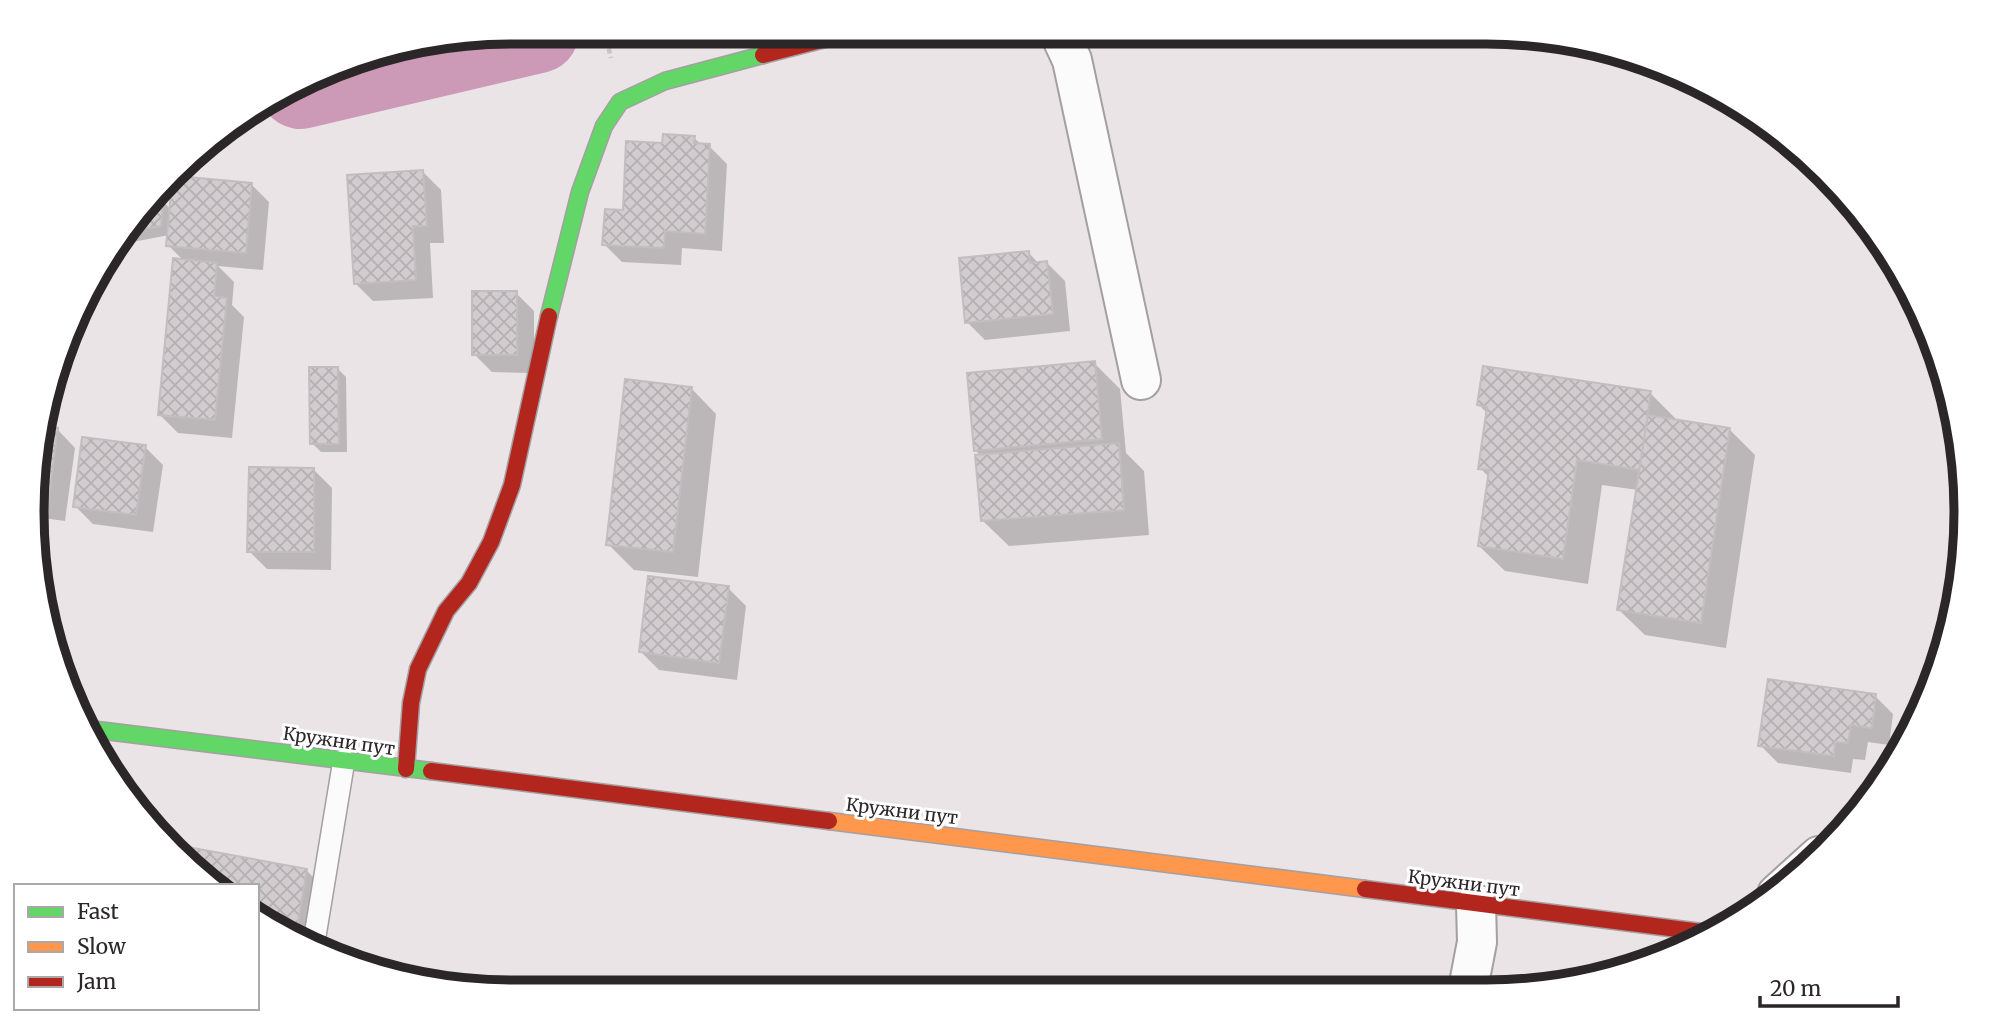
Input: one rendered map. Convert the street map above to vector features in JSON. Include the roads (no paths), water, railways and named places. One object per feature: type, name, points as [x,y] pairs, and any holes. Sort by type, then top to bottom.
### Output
[{"type":"main road","points":[[406,769],[411,703],[418,669],[446,611],[469,583],[491,542],[512,485],[580,192],[604,126],[620,102],[665,81],[806,44]]},
{"type":"main road","name":"Кружни пут","points":[[98,730],[1695,931]]},
{"type":"street","points":[[1065,44],[1072,60],[1141,380]]},
{"type":"street","points":[[1470,980],[1477,942],[1476,904]]},
{"type":"lane","points":[[315,937],[344,760]]},
{"type":"waterway","points":[[328,82],[483,45]]}]
